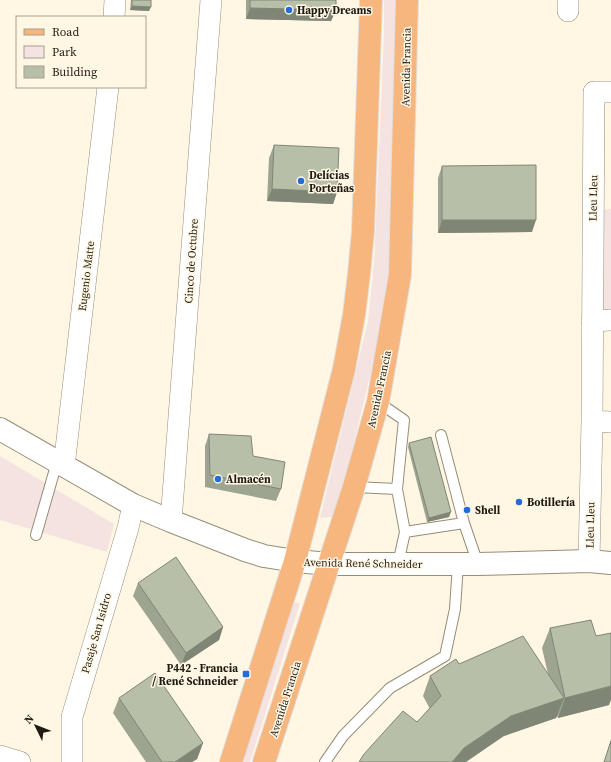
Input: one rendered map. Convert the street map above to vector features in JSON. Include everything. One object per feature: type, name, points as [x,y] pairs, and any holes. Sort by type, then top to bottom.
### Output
[{"type":"main road","points":[[230,762],[294,561],[344,369],[354,316],[360,274],[363,231],[371,0]]},
{"type":"main road","name":"Avenida Francia","points":[[264,762],[330,564],[378,402],[400,275],[408,0]]},
{"type":"main road","name":"Avenida René Schneider","points":[[0,429],[133,505],[245,550],[264,556],[294,561],[330,564],[468,564],[589,561],[611,563]]},
{"type":"street","points":[[114,16],[116,0]]},
{"type":"street","name":"Cinco de Octubre","points":[[171,521],[211,0]]},
{"type":"street","name":"Eugenio Matte","points":[[61,464],[108,88]]},
{"type":"street","name":"Lleu Lleu","points":[[589,561],[601,422],[601,320],[594,92],[611,92]]},
{"type":"street","name":"Pasaje San Isidro","points":[[72,762],[72,717],[128,528],[133,505]]},
{"type":"street","points":[[0,756],[20,762]]},
{"type":"lane","points":[[378,402],[404,420],[397,489],[405,532],[398,564]]},
{"type":"lane","points":[[324,762],[343,736],[390,688],[445,656],[455,609],[468,564],[464,523],[442,435]]},
{"type":"lane","points":[[36,535],[61,464]]},
{"type":"lane","points":[[354,487],[397,489]]},
{"type":"lane","points":[[405,532],[464,523]]},
{"type":"green space","points":[[384,0],[396,0],[390,260],[382,327],[338,508],[332,517],[320,518],[368,321],[374,263],[384,34]]},
{"type":"green space","points":[[611,209],[611,312],[598,313],[599,210]]},
{"type":"green space","points":[[0,456],[114,524],[107,552],[0,520]]},
{"type":"green space","points":[[289,602],[300,603],[250,762],[238,762]]},
{"type":"building","points":[[132,0],[151,0],[151,7],[132,6]]},
{"type":"building","points":[[250,0],[336,0],[336,10],[250,8]]},
{"type":"building","name":"Delícias Porteñas","points":[[274,145],[339,148],[337,192],[272,189]]},
{"type":"building","points":[[536,165],[536,220],[442,220],[442,166]]},
{"type":"building","points":[[209,434],[251,436],[253,456],[285,462],[281,489],[210,475]]},
{"type":"building","points":[[431,437],[451,512],[429,518],[409,443]]},
{"type":"building","points":[[176,557],[223,627],[186,653],[138,583]]},
{"type":"building","points":[[591,620],[596,636],[611,633],[611,686],[565,698],[550,628]]},
{"type":"building","points":[[523,636],[564,698],[511,716],[464,748],[452,762],[359,762],[364,754],[403,711],[417,722],[441,696],[430,676],[456,659],[459,664]]},
{"type":"building","points":[[155,673],[203,743],[175,762],[162,762],[119,698]]},
{"type":"building","points":[[611,741],[611,762],[604,762]]},
{"type":"place","name":"Happy Dreams","points":[[289,10]]},
{"type":"place","name":"Delícias Porteñas","points":[[301,181]]},
{"type":"place","name":"Almacén","points":[[218,479]]},
{"type":"place","name":"Botillería","points":[[519,502]]},
{"type":"place","name":"Shell","points":[[467,510]]},
{"type":"place","name":"P442 - Francia / René Schneider","points":[[246,674]]}]
